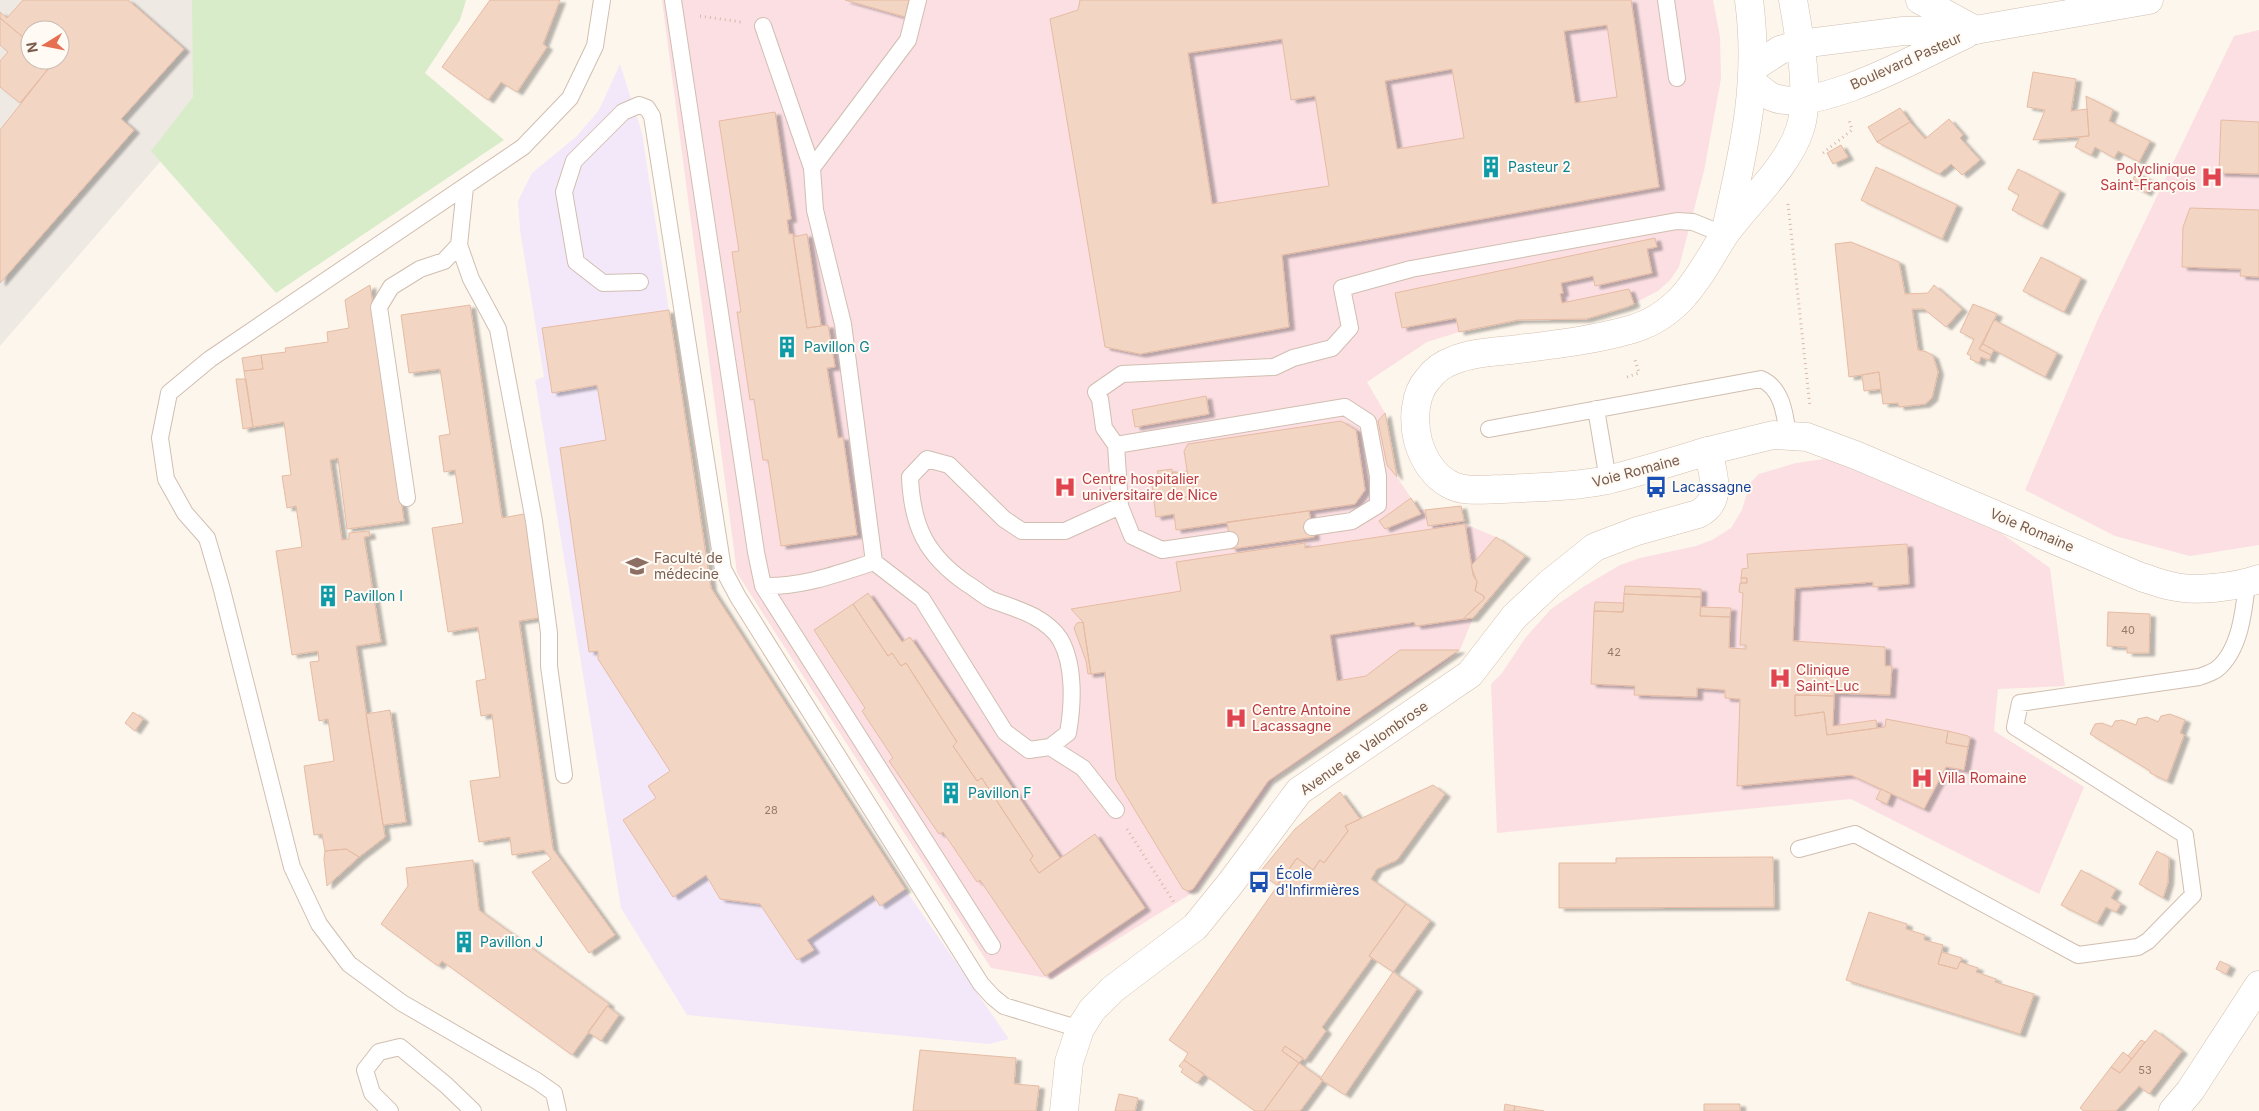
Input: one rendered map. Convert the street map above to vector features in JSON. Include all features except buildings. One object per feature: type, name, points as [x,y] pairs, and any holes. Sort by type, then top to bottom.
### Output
[{"type":"main road","name":"Voie Romaine","points":[[1725,235],[1746,134],[1754,75],[1754,41],[1749,0]]},
{"type":"main road","name":"Voie Romaine","points":[[1793,0],[1800,44],[1803,100],[1801,127],[1796,140],[1767,184],[1725,235],[1696,282],[1679,301],[1654,320],[1628,330],[1597,337],[1461,358],[1443,366],[1428,378],[1422,386],[1416,408],[1418,441],[1423,455],[1434,472],[1448,484],[1467,490],[1568,486],[1608,480],[1755,439],[1788,435],[1807,437],[1858,456],[2142,577],[2172,587],[2201,588],[2253,581]]},
{"type":"main road","name":"Boulevard Pasteur","points":[[1975,30],[1873,79],[1840,91],[1803,100],[1787,100],[1772,97],[1754,75],[1780,50],[1800,44],[1903,30],[1975,30],[2149,0]]},
{"type":"main road","name":"Boulevard Pasteur","points":[[1924,1],[1975,30]]},
{"type":"main road","name":"Avenue de Valombrose","points":[[1064,1111],[1069,1062],[1080,1029],[1092,1010],[1113,989],[1195,927],[1230,884],[1299,791],[1470,674],[1514,617],[1550,583],[1595,547],[1636,531],[1704,511],[1712,502],[1716,491],[1708,451]]},
{"type":"main road","points":[[2173,1111],[2190,1091],[2259,985]]},
{"type":"lane","points":[[558,1111],[554,1093],[537,1081],[402,1003],[349,964],[319,924],[292,867],[221,586],[207,538],[185,513],[166,479],[160,438],[169,393],[204,365],[522,147],[570,98],[595,46],[602,0]]},
{"type":"lane","points":[[812,168],[908,40],[918,0]]},
{"type":"lane","points":[[1666,0],[1678,78]]},
{"type":"lane","points":[[1903,30],[1924,1]]},
{"type":"lane","points":[[674,6],[754,543],[763,586],[992,946]]},
{"type":"lane","points":[[763,26],[812,168],[815,210],[843,324],[874,562],[922,599],[1005,732],[1029,750],[1050,747],[1068,733],[1072,711],[1071,672],[1060,639],[1039,618],[989,598],[946,568],[920,532],[911,504],[910,477],[926,459],[949,465],[1004,519],[1022,531],[1065,531],[1120,506]]},
{"type":"lane","points":[[640,282],[603,283],[576,262],[564,192],[574,161],[623,112],[639,105],[647,108],[652,116],[723,569],[744,606],[982,984],[993,998],[1004,1006],[1080,1029]]},
{"type":"lane","points":[[465,187],[459,245],[471,279],[498,329],[534,521],[549,633],[549,666],[564,775]]},
{"type":"lane","points":[[1230,540],[1162,550],[1132,536],[1120,506],[1116,445],[1104,428],[1100,399],[1096,392],[1122,374],[1274,367],[1293,358],[1332,348],[1350,328],[1342,288],[1411,269],[1677,221],[1693,222],[1725,235]]},
{"type":"lane","points":[[407,498],[379,307],[391,287],[420,269],[444,261],[459,245]]},
{"type":"lane","points":[[1489,429],[1761,379],[1771,383],[1778,396],[1784,411],[1788,435]]},
{"type":"lane","points":[[1116,445],[1345,407],[1368,422],[1378,476],[1378,505],[1352,522],[1312,527]]},
{"type":"lane","points":[[1596,409],[1608,480]]},
{"type":"lane","points":[[763,586],[803,584],[874,562]]},
{"type":"lane","points":[[1799,849],[1855,834],[2078,955],[2138,947],[2148,941],[2193,895],[2185,835],[2015,727],[2020,703],[2199,678],[2217,669],[2231,650],[2244,616],[2253,581]]},
{"type":"lane","points":[[1050,747],[1083,768],[1116,810]]},
{"type":"lane","points":[[390,1111],[372,1093],[365,1070],[379,1052],[400,1047],[446,1085],[473,1111]]},
{"type":"path","points":[[674,6],[763,26]]},
{"type":"path","points":[[1789,210],[1811,413]]},
{"type":"path","points":[[1624,378],[1639,373],[1633,352]]},
{"type":"path","points":[[1116,810],[1171,900],[1195,927]]},
{"type":"shaded area","points":[[0,0],[341,0],[213,101],[0,346]]},
{"type":"shaded area","name":"Centre hospitalier universitaire de Nice","points":[[662,0],[1713,0],[1720,37],[1721,79],[1704,171],[1679,267],[1670,280],[1658,291],[1627,307],[1586,319],[1518,320],[1459,332],[1427,342],[1367,382],[1385,413],[1397,477],[1419,510],[1461,506],[1465,524],[1496,537],[1525,556],[1473,618],[1460,650],[1436,669],[1276,777],[1197,890],[1053,979],[991,968],[737,573]]},
{"type":"shaded area","name":"Polyclinique Saint-François","points":[[2259,30],[2259,545],[2190,556],[2115,536],[2025,490],[2098,319],[2234,36]]},
{"type":"shaded area","name":"Faculté de médecine","points":[[620,64],[642,133],[711,588],[905,889],[1009,1039],[989,1044],[687,1015],[621,908],[535,380],[544,377],[520,230],[518,201],[532,173],[577,136],[599,110]]},
{"type":"shaded area","name":"Clinique Saint-Luc","points":[[1824,459],[1833,461],[2001,533],[2050,568],[2065,686],[1998,689],[1994,731],[2084,787],[2039,894],[1851,799],[1497,833],[1491,684],[1502,673],[1526,637],[1551,609],[1620,565],[1640,558],[1696,546],[1712,540],[1731,528],[1742,510],[1750,483],[1759,474],[1796,463]]},
{"type":"green space","points":[[192,0],[466,0],[460,20],[425,73],[504,140],[276,293],[151,151],[193,97]]},
{"type":"place","name":"Pasteur 2","points":[[1491,167]]},
{"type":"place","name":"Polyclinique Saint-François","points":[[2212,177]]},
{"type":"place","name":"Pavillon G","points":[[787,347]]},
{"type":"place","name":"Centre hospitalier universitaire de Nice","points":[[1065,487]]},
{"type":"place","name":"Lacassagne","points":[[1656,487]]},
{"type":"place","name":"Faculté de médecine","points":[[637,566]]},
{"type":"place","name":"Pavillon I","points":[[328,596]]},
{"type":"place","name":"Clinique Saint-Luc","points":[[1780,678]]},
{"type":"place","name":"Centre Antoine Lacassagne","points":[[1236,718]]},
{"type":"place","name":"Villa Romaine","points":[[1922,778]]},
{"type":"place","name":"Pavillon F","points":[[951,793]]},
{"type":"place","name":"École d'Infirmières","points":[[1259,882]]},
{"type":"place","name":"Pavillon J","points":[[464,942]]}]
